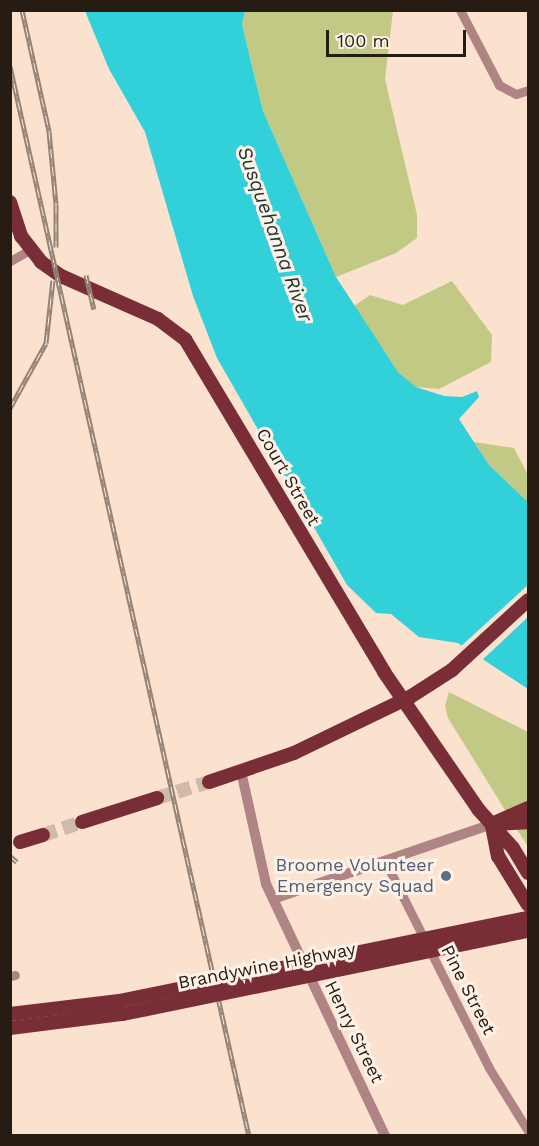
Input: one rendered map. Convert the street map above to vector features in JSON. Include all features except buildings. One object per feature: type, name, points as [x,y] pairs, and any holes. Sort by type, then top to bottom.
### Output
[{"type":"main road","name":"Court Street","points":[[10,202],[30,250],[61,276],[158,319],[185,339],[325,579],[404,700],[528,873]]},
{"type":"main road","points":[[209,782],[294,753],[404,700],[452,670],[528,600]]},
{"type":"main road","points":[[82,822],[157,798]]},
{"type":"main road","points":[[492,824],[528,808]]},
{"type":"main road","points":[[492,824],[528,822]]},
{"type":"main road","name":"Court Street","points":[[492,824],[498,856],[528,905]]},
{"type":"main road","points":[[20,842],[43,835]]},
{"type":"main road","name":"Brandywine Highway","points":[[10,1014],[108,1003],[528,918]]},
{"type":"main road","name":"Brandywine Highway","points":[[10,1028],[113,1016],[528,931]]},
{"type":"street","points":[[460,10],[499,85],[516,94],[528,90]]},
{"type":"street","points":[[10,261],[30,250]]},
{"type":"street","name":"Henry Street","points":[[241,771],[273,899],[386,1136]]},
{"type":"street","points":[[273,899],[492,824]]},
{"type":"street","name":"Pine Street","points":[[385,861],[489,1068],[528,1131]]},
{"type":"green space","points":[[245,11],[393,11],[385,79],[417,215],[417,238],[396,253],[336,277],[263,111],[242,25]]},
{"type":"green space","points":[[452,281],[492,335],[491,362],[439,389],[416,387],[398,372],[354,306],[370,295],[403,305]]},
{"type":"green space","points":[[474,442],[514,448],[528,475],[528,502],[489,465]]},
{"type":"green space","points":[[449,692],[528,732],[528,847],[448,718],[445,706]]},
{"type":"water","name":"Susquehanna River","points":[[85,11],[245,11],[242,25],[263,111],[336,277],[398,372],[416,387],[444,396],[462,397],[477,391],[479,397],[459,419],[489,465],[528,502],[528,689],[458,643],[419,637],[391,614],[376,613],[347,585],[217,358],[193,296],[145,132],[109,69]]},
{"type":"pier","points":[[528,585],[528,617],[480,662],[459,648]]},
{"type":"tunnel","points":[[157,798],[209,782]]},
{"type":"tunnel","points":[[43,835],[82,822]]},
{"type":"railway","points":[[22,10],[49,131],[56,204],[56,247]]},
{"type":"railway","points":[[10,66],[249,1136]]},
{"type":"railway","points":[[86,275],[94,309]]},
{"type":"railway","points":[[10,408],[46,343],[53,280]]},
{"type":"railway","points":[[10,856],[17,862]]},
{"type":"place","name":"Broome Volunteer Emergency Squad","points":[[446,876]]}]
